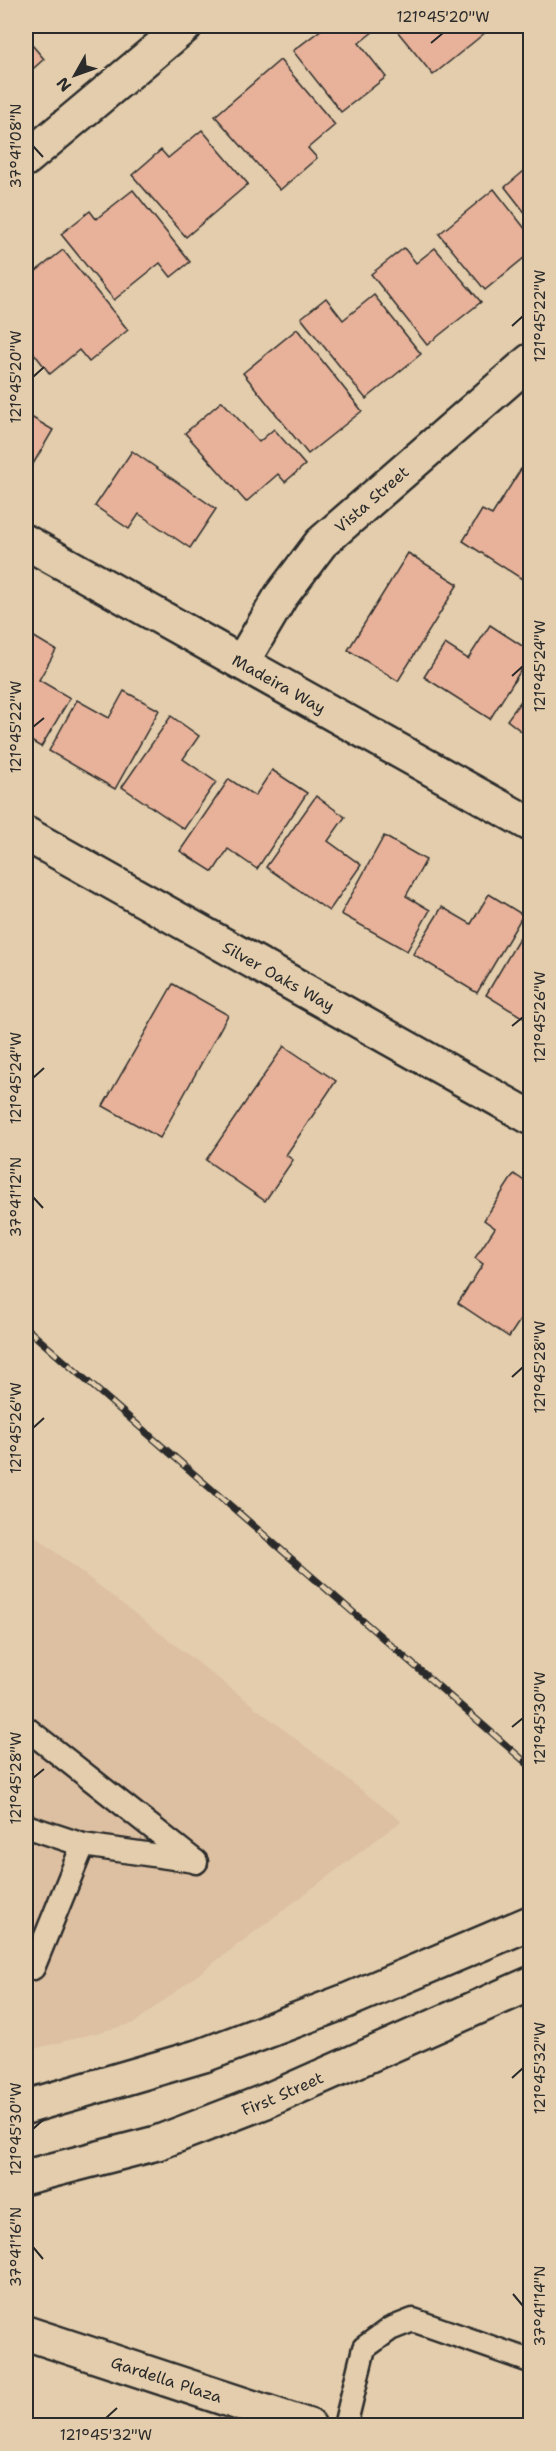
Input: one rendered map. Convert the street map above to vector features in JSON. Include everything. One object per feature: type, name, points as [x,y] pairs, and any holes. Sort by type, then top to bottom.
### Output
[{"type":"street","points":[[26,159],[185,26]]},
{"type":"street","name":"Vista Street","points":[[242,662],[281,596],[321,543],[531,361]]},
{"type":"street","name":"Madeira Way","points":[[26,542],[531,824]]},
{"type":"street","name":"Silver Oaks Way","points":[[26,834],[531,1117]]},
{"type":"street","points":[[26,2107],[204,2055],[346,2001],[531,1923]]},
{"type":"street","name":"First Street","points":[[26,2177],[157,2143],[276,2096],[527,1986]]},
{"type":"street","name":"Gardella Plaza","points":[[26,2333],[309,2426]]},
{"type":"lane","points":[[26,1728],[196,1862],[83,1845],[26,1826]]},
{"type":"lane","points":[[33,1968],[83,1845]]},
{"type":"lane","points":[[345,2426],[364,2348],[390,2329],[413,2320],[531,2361]]},
{"type":"shaded area","points":[[26,1529],[401,1821],[134,2023],[26,2051]]},
{"type":"building","points":[[326,26],[379,27],[359,43],[386,77],[341,112],[293,51]]},
{"type":"building","points":[[393,26],[481,26],[486,32],[433,75]]},
{"type":"building","points":[[26,38],[44,59],[26,75]]},
{"type":"building","points":[[280,60],[335,125],[308,148],[317,158],[280,190],[215,116]]},
{"type":"building","points":[[202,130],[248,184],[186,237],[132,175],[161,150],[168,158]]},
{"type":"building","points":[[530,166],[530,219],[505,187]]},
{"type":"building","points":[[494,189],[530,235],[530,253],[485,290],[439,234]]},
{"type":"building","points":[[133,190],[190,262],[171,277],[160,263],[114,300],[61,234],[90,211],[96,219]]},
{"type":"building","points":[[404,248],[416,263],[435,248],[481,302],[427,345],[371,274]]},
{"type":"building","points":[[63,250],[128,330],[89,362],[79,350],[50,374],[26,343],[26,276],[27,278]]},
{"type":"building","points":[[374,295],[421,354],[366,399],[301,318],[326,298],[343,320]]},
{"type":"building","points":[[297,329],[362,411],[308,454],[243,373]]},
{"type":"building","points":[[222,401],[259,442],[274,429],[305,465],[285,482],[278,474],[246,502],[185,433]]},
{"type":"building","points":[[26,414],[53,430],[29,471],[26,469]]},
{"type":"building","points":[[132,451],[216,509],[190,548],[139,514],[129,529],[95,506]]},
{"type":"building","points":[[521,469],[530,475],[530,565],[522,579],[463,541],[482,510],[492,515]]},
{"type":"building","points":[[408,553],[458,584],[398,681],[348,650]]},
{"type":"building","points":[[490,625],[530,651],[530,656],[490,719],[424,677],[445,644],[468,659]]},
{"type":"building","points":[[26,632],[56,650],[39,680],[70,698],[41,747],[26,738]]},
{"type":"building","points":[[124,691],[159,710],[115,789],[49,751],[77,700],[109,718]]},
{"type":"building","points":[[530,691],[530,738],[507,720]]},
{"type":"building","points":[[171,716],[199,736],[183,759],[216,782],[184,829],[122,787]]},
{"type":"building","points":[[272,770],[307,793],[257,869],[228,849],[213,872],[180,851],[229,779],[255,796]]},
{"type":"building","points":[[316,796],[345,817],[328,841],[361,865],[329,911],[266,867]]},
{"type":"building","points":[[384,836],[426,860],[406,896],[430,910],[407,951],[341,914]]},
{"type":"building","points":[[489,894],[523,915],[477,993],[413,954],[442,907],[471,924]]},
{"type":"building","points":[[530,920],[530,1022],[486,995]]},
{"type":"building","points":[[173,984],[228,1015],[160,1138],[103,1106]]},
{"type":"building","points":[[284,1046],[336,1081],[286,1155],[293,1160],[265,1201],[206,1160]]},
{"type":"building","points":[[514,1174],[530,1185],[530,1305],[509,1337],[458,1303],[483,1264],[475,1258],[495,1228],[484,1220]]},
{"type":"railway","points":[[26,1328],[530,1766]]}]
